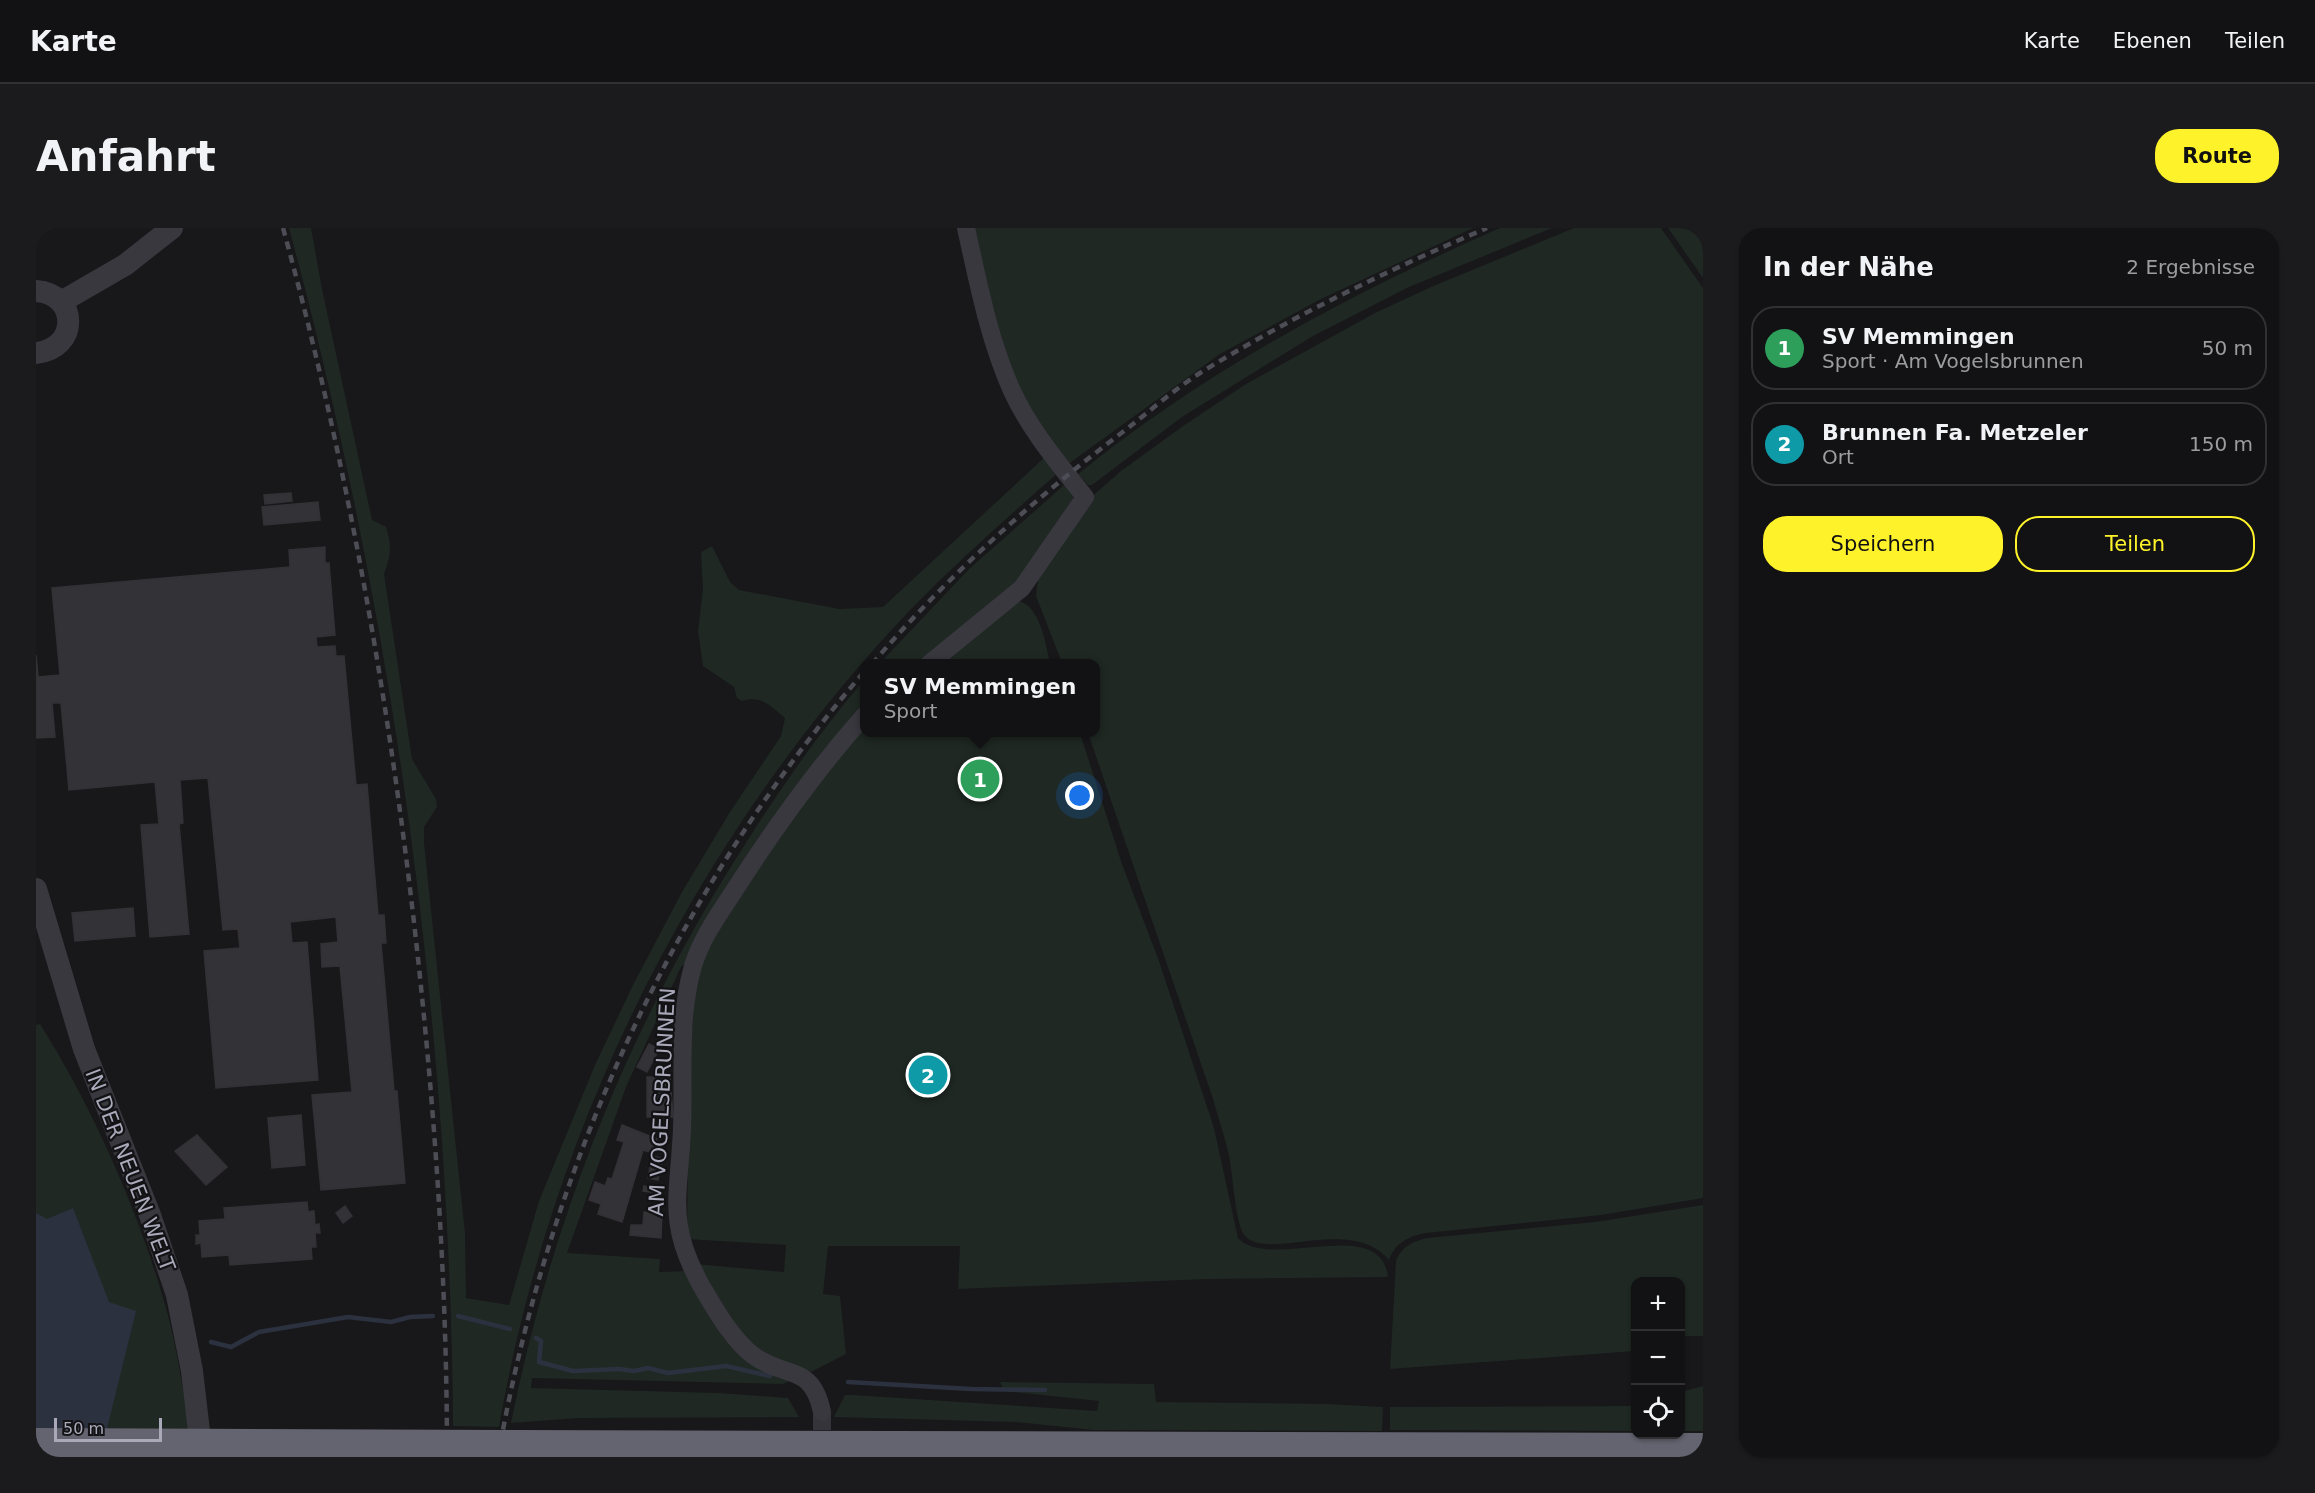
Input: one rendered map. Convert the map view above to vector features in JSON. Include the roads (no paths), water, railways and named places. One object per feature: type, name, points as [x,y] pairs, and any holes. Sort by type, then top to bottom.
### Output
[{"type":"highway","points":[[36,1444],[1703,1449]]},
{"type":"street","points":[[61,302],[125,265],[172,228]]},
{"type":"street","points":[[934,659],[1022,588],[1085,497],[1032,427],[1012,392],[993,338],[966,228]]},
{"type":"street","points":[[36,291],[53,296],[61,302],[68,321],[63,341],[55,348],[36,353]]},
{"type":"street","name":"AM VOGELSBRUNNEN","points":[[822,1412],[816,1392],[807,1379],[799,1373],[760,1359],[739,1340],[703,1288],[681,1240],[676,1187],[682,1133],[685,1021],[693,966],[722,910],[788,814],[860,721]]},
{"type":"street","name":"IN DER NEUEN WELT","points":[[36,888],[84,1049],[150,1215],[177,1295],[192,1371],[202,1457]]},
{"type":"water","points":[[73,1208],[109,1302],[136,1311],[100,1457],[36,1457],[36,1213],[47,1219]]},
{"type":"waterway","points":[[211,1342],[231,1347],[259,1332],[348,1317],[391,1322],[410,1317],[433,1316]]},
{"type":"waterway","points":[[458,1316],[510,1329]]},
{"type":"waterway","points":[[536,1338],[541,1341],[539,1362],[573,1371],[619,1369],[634,1371],[648,1368],[668,1373],[726,1366],[770,1376]]},
{"type":"waterway","points":[[848,1382],[971,1389],[1045,1390]]},
{"type":"tunnel","points":[[822,1412],[822,1455]]},
{"type":"railway","points":[[283,228],[306,316],[346,492],[393,760],[423,1005],[439,1198],[445,1327],[447,1457]]},
{"type":"railway","points":[[876,659],[931,599],[1026,510],[1191,379],[1234,352],[1340,295],[1487,228]]},
{"type":"railway","points":[[498,1457],[520,1350],[549,1244],[585,1141],[628,1040],[677,942],[733,848],[795,757],[860,677]]},
{"type":"place","name":"SV Memmingen","points":[[980,779]]},
{"type":"place","name":"Brunnen Fa. Metzeler","points":[[928,1075]]}]
